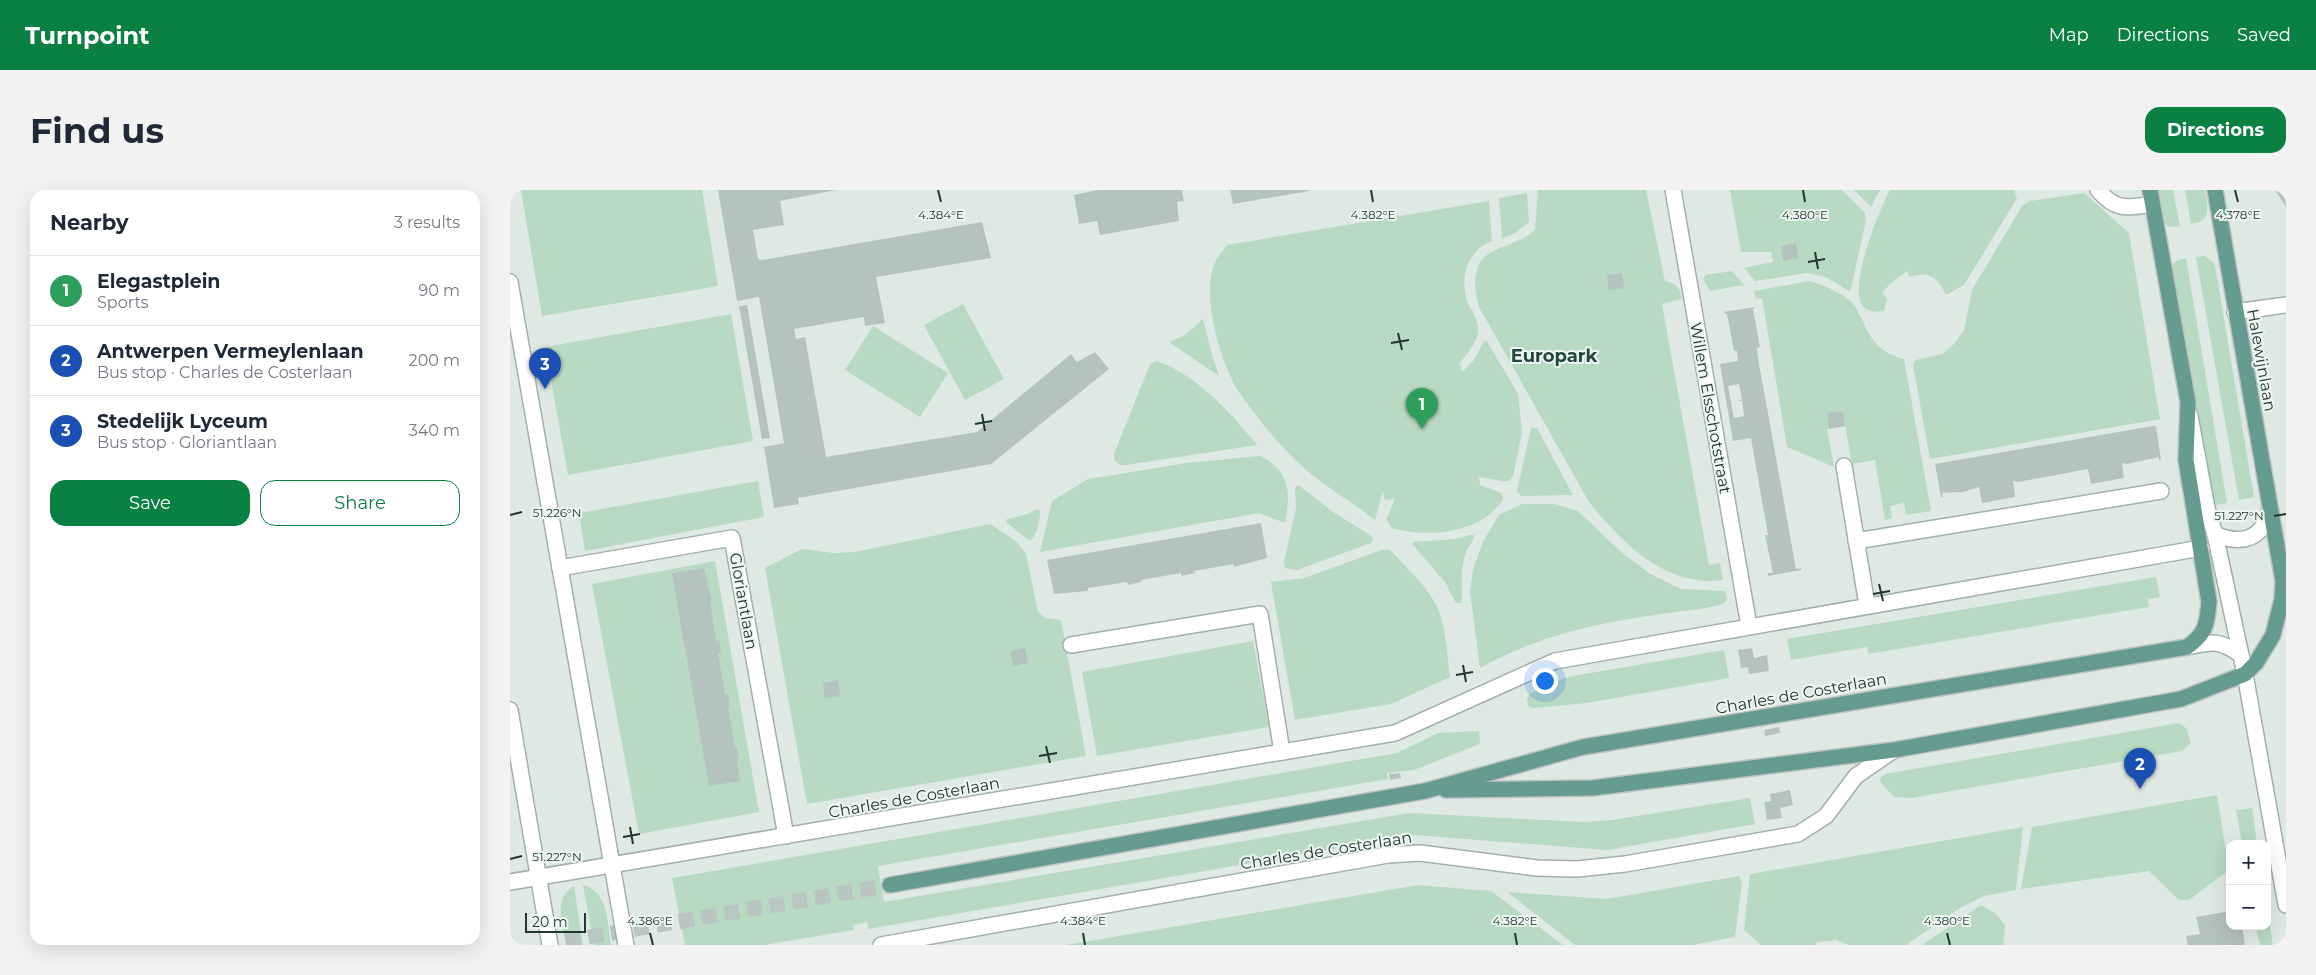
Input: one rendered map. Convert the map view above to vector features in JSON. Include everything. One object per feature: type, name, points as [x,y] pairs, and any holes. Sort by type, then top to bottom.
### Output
[{"type":"main road","name":"Halewijnlaan","points":[[2215,190],[2283,581],[2282,600],[2273,635],[2256,663],[2245,674]]},
{"type":"main road","points":[[2151,197],[2188,402],[2186,460],[2209,602],[2207,623],[2199,639],[2186,647]]},
{"type":"main road","name":"Charles de Costerlaan","points":[[890,885],[1425,790],[1584,747],[2186,647]]},
{"type":"main road","name":"Charles de Costerlaan","points":[[1425,790],[1592,788],[1894,750],[2181,699],[2245,674]]},
{"type":"street","name":"Willem Elsschotstraat","points":[[1672,190],[1749,626]]},
{"type":"street","points":[[2098,190],[2105,198],[2120,207],[2151,197]]},
{"type":"street","points":[[510,282],[626,945]]},
{"type":"street","points":[[2236,312],[2286,304]]},
{"type":"street","points":[[2188,402],[2207,508],[2215,534],[2245,674],[2286,905]]},
{"type":"street","points":[[1844,466],[1867,605]]},
{"type":"street","points":[[1856,541],[2161,491]]},
{"type":"street","points":[[2215,534],[2229,540],[2243,540],[2256,534],[2267,522],[2270,509]]},
{"type":"street","name":"Gloriantlaan","points":[[560,568],[732,538],[786,836]]},
{"type":"street","name":"Charles de Costerlaan","points":[[538,877],[1395,732],[1555,661],[2201,548]]},
{"type":"street","points":[[1071,645],[1260,614],[1282,752]]},
{"type":"street","name":"Charles de Costerlaan","points":[[2186,647],[2214,642],[2226,645],[2241,655]]},
{"type":"street","points":[[510,710],[550,945]]},
{"type":"street","name":"Charles de Costerlaan","points":[[881,945],[1388,855],[1420,853],[1537,868],[1577,869],[1625,864],[1798,834],[1826,816],[1856,776],[1894,750]]},
{"type":"street","points":[[510,882],[538,877]]},
{"type":"green space","points":[[521,190],[702,190],[718,286],[542,316]]},
{"type":"green space","points":[[1538,190],[1646,190],[1665,281],[1677,287],[1682,299],[1662,304],[1709,565],[1720,563],[1723,580],[1702,581],[1664,570],[1631,547],[1616,533],[1589,502],[1479,307],[1475,285],[1480,263],[1490,253],[1524,238],[1535,230]]},
{"type":"green space","points":[[1730,190],[1842,190],[1865,213],[1866,220],[1851,289],[1849,291],[1826,277],[1807,273],[1755,281],[1744,268],[1773,262],[1771,252],[1741,252]]},
{"type":"green space","points":[[1854,190],[1880,190],[1871,207]]},
{"type":"green space","points":[[1890,190],[2014,190],[2017,198],[1964,285],[1946,295],[1940,284],[1932,277],[1923,274],[1910,277],[1907,271],[1882,293],[1887,298],[1884,311],[1872,311],[1862,305],[1859,295],[1859,281],[1873,230]]},
{"type":"green space","points":[[2158,190],[2173,190],[2180,226],[2169,227],[2165,224]]},
{"type":"green space","points":[[2185,190],[2205,190],[2207,212],[2202,220],[2198,222],[2191,224]]},
{"type":"green space","points":[[1527,193],[1529,222],[1515,233],[1502,239],[1499,198]]},
{"type":"green space","points":[[2084,193],[2129,233],[2160,419],[1930,459],[1913,365],[1916,360],[1942,354],[1954,344],[1964,330],[1972,290],[2022,206],[2030,201]]},
{"type":"green space","points":[[1489,201],[1492,241],[1483,245],[1471,258],[1467,266],[1464,284],[1468,303],[1477,321],[1478,333],[1471,348],[1458,365],[1461,365],[1462,372],[1474,360],[1484,341],[1487,341],[1518,394],[1522,433],[1513,477],[1509,481],[1505,481],[1479,477],[1480,485],[1502,493],[1503,499],[1494,511],[1482,520],[1468,526],[1453,530],[1421,533],[1392,528],[1386,520],[1395,499],[1385,500],[1383,491],[1375,520],[1321,482],[1295,460],[1269,432],[1239,392],[1220,350],[1212,316],[1210,285],[1213,267],[1227,245]]},
{"type":"green space","points":[[2205,256],[2214,263],[2216,271],[2254,497],[2239,500],[2196,257]]},
{"type":"green space","points":[[2186,258],[2227,503],[2211,506],[2171,273],[2175,262]]},
{"type":"green space","points":[[1732,271],[1744,285],[1710,291],[1703,279],[1706,275]]},
{"type":"green space","points":[[1810,281],[1834,290],[1851,301],[1877,345],[1892,355],[1904,359],[1931,511],[1906,515],[1904,503],[1890,506],[1892,518],[1885,520],[1875,460],[1852,464],[1845,425],[1827,429],[1834,467],[1787,447],[1762,298],[1756,299],[1754,291]]},
{"type":"green space","points":[[963,304],[1004,379],[965,400],[924,325]]},
{"type":"green space","points":[[731,314],[753,441],[568,475],[545,347]]},
{"type":"green space","points":[[1203,319],[1219,376],[1169,342],[1185,335]]},
{"type":"green space","points":[[873,326],[948,373],[920,417],[845,370]]},
{"type":"green space","points":[[1157,361],[1200,385],[1236,420],[1257,445],[1126,465],[1120,465],[1114,460],[1114,454],[1150,364]]},
{"type":"green space","points":[[1531,428],[1537,428],[1573,495],[1521,496],[1517,491]]},
{"type":"green space","points":[[1260,456],[1277,468],[1286,484],[1288,502],[1285,523],[1259,513],[1040,552],[1052,501],[1088,479],[1187,463]]},
{"type":"green space","points":[[758,481],[764,517],[585,551],[579,513]]},
{"type":"green space","points":[[1298,485],[1333,512],[1370,535],[1373,538],[1371,543],[1297,570],[1285,568],[1284,562],[1296,508],[1295,488]]},
{"type":"green space","points":[[1522,504],[1554,504],[1578,511],[1620,551],[1649,573],[1681,589],[1725,591],[1727,600],[1723,604],[1706,608],[1618,621],[1562,634],[1508,654],[1480,668],[1470,592],[1473,569],[1484,540],[1499,515]]},
{"type":"green space","points":[[1035,510],[1040,510],[1040,517],[1036,532],[1030,541],[1006,522],[1007,519],[1028,514]]},
{"type":"green space","points":[[990,524],[1016,541],[1026,554],[1038,612],[1046,618],[1061,620],[1086,756],[807,804],[765,568],[802,549],[834,553],[855,552]]},
{"type":"green space","points":[[1474,535],[1474,537],[1464,559],[1462,600],[1460,603],[1456,603],[1445,582],[1412,544],[1414,542],[1455,539]]},
{"type":"green space","points":[[1382,550],[1390,550],[1419,580],[1434,601],[1444,628],[1450,677],[1391,704],[1295,720],[1271,582],[1304,578]]},
{"type":"green space","points":[[715,561],[759,812],[639,834],[592,584]]},
{"type":"green space","points":[[2156,577],[2160,597],[2148,599],[2149,607],[1868,654],[1867,647],[1791,660],[1787,639]]},
{"type":"green space","points":[[1253,641],[1269,727],[1097,756],[1082,672]]},
{"type":"green space","points":[[1724,650],[1729,678],[1587,703],[1534,708],[1529,707],[1527,701],[1529,694],[1556,681],[1573,676]]},
{"type":"green space","points":[[2179,723],[2186,728],[2191,743],[2182,751],[1911,798],[1894,797],[1881,783],[1880,778],[1885,774]]},
{"type":"green space","points":[[1479,731],[1480,744],[1414,770],[1387,773],[1388,779],[878,866],[884,902],[1409,813],[1583,822],[1612,820],[1750,798],[1755,824],[1607,850],[1414,835],[868,929],[867,922],[853,925],[854,930],[764,945],[685,945],[672,878],[1397,753],[1438,733]]},
{"type":"green space","points":[[2217,795],[2226,851],[2226,872],[2189,900],[2179,900],[2149,871],[2021,889],[2032,827]]},
{"type":"green space","points":[[2252,808],[2256,840],[2241,840],[2236,810]]},
{"type":"green space","points":[[2023,827],[2016,890],[1984,896],[1960,908],[1906,945],[1849,945],[1836,940],[1817,942],[1815,945],[1761,945],[1744,930],[1750,874]]},
{"type":"green space","points":[[1739,876],[1742,882],[1735,937],[1692,945],[1575,945],[1507,892],[1607,899]]},
{"type":"green space","points":[[583,885],[598,894],[602,901],[611,945],[594,945]]},
{"type":"green space","points":[[1418,885],[1491,891],[1563,945],[1066,945]]},
{"type":"green space","points":[[574,886],[583,945],[566,945],[561,921],[563,898],[567,891]]},
{"type":"green space","points":[[1981,905],[1996,914],[2005,925],[2003,945],[1922,945]]},
{"type":"green space","points":[[2257,930],[2270,930],[2273,945],[2260,945]]},
{"type":"building","points":[[718,190],[836,190],[780,201],[784,225],[753,230],[758,259],[762,260],[982,222],[991,258],[876,277],[885,323],[865,326],[864,317],[794,329],[796,339],[805,337],[826,457],[977,432],[1071,354],[1077,362],[1095,352],[1109,369],[991,464],[798,498],[799,504],[774,508],[764,447],[784,443],[759,297],[737,301]]},
{"type":"building","points":[[1098,190],[1182,190],[1184,201],[1177,202],[1179,221],[1100,235],[1097,221],[1079,224],[1074,195]]},
{"type":"building","points":[[1230,190],[1309,190],[1309,191],[1233,204]]},
{"type":"building","points":[[2275,190],[2286,190],[2286,207]]},
{"type":"building","points":[[1796,243],[1798,258],[1783,261],[1781,246]]},
{"type":"building","points":[[1622,273],[1624,288],[1609,290],[1607,275]]},
{"type":"building","points":[[747,305],[770,438],[762,439],[739,306]]},
{"type":"building","points":[[1756,307],[1753,309],[1760,347],[1757,348],[1758,358],[1796,569],[1801,568],[1801,570],[1768,576],[1768,573],[1773,573],[1765,535],[1768,535],[1751,438],[1733,441],[1720,364],[1738,361],[1737,351],[1734,351],[1727,314],[1723,312]],"holes":[[[1739,384],[1742,399],[1738,401],[1742,401],[1744,416],[1734,418],[1728,386]]]},
{"type":"building","points":[[1843,411],[1845,426],[1829,429],[1827,413]]},
{"type":"building","points":[[2156,426],[2161,460],[2159,460],[2159,457],[2127,464],[2122,463],[2124,478],[2091,484],[2088,469],[2018,482],[2013,481],[2015,497],[1982,503],[1979,487],[1963,492],[1942,493],[1943,497],[1941,497],[1935,464]]},
{"type":"building","points":[[1261,523],[1267,558],[1234,567],[1234,564],[1194,571],[1195,573],[1181,576],[1181,573],[1141,580],[1141,582],[1128,585],[1127,582],[1088,588],[1088,591],[1054,594],[1047,560]]},
{"type":"building","points":[[704,568],[712,601],[710,601],[716,641],[719,640],[721,654],[718,654],[725,694],[728,694],[730,707],[728,707],[739,760],[737,760],[740,781],[709,786],[672,573]]},
{"type":"building","points":[[1025,648],[1028,663],[1013,666],[1010,651]]},
{"type":"building","points":[[1752,648],[1754,658],[1767,655],[1769,671],[1749,674],[1748,667],[1741,668],[1738,650]]},
{"type":"building","points":[[838,680],[840,696],[825,698],[823,683]]},
{"type":"building","points":[[1779,727],[1780,733],[1765,736],[1764,730]]},
{"type":"building","points":[[1400,773],[1401,778],[1390,780],[1389,774]]},
{"type":"building","points":[[1790,790],[1793,805],[1780,808],[1782,818],[1767,820],[1764,802],[1771,801],[1770,794]]},
{"type":"building","points":[[2226,912],[2226,930],[2243,930],[2245,945],[2188,945],[2186,936],[2200,934],[2196,917]]},
{"type":"tunnel","points":[[543,945],[890,885]]},
{"type":"place","name":"Stedelijk Lyceum","points":[[545,389]]},
{"type":"place","name":"Elegastplein","points":[[1422,429]]},
{"type":"place","name":"Antwerpen Vermeylenlaan","points":[[2140,789]]},
{"type":"district","name":"Europark","points":[[1554,356]]}]
